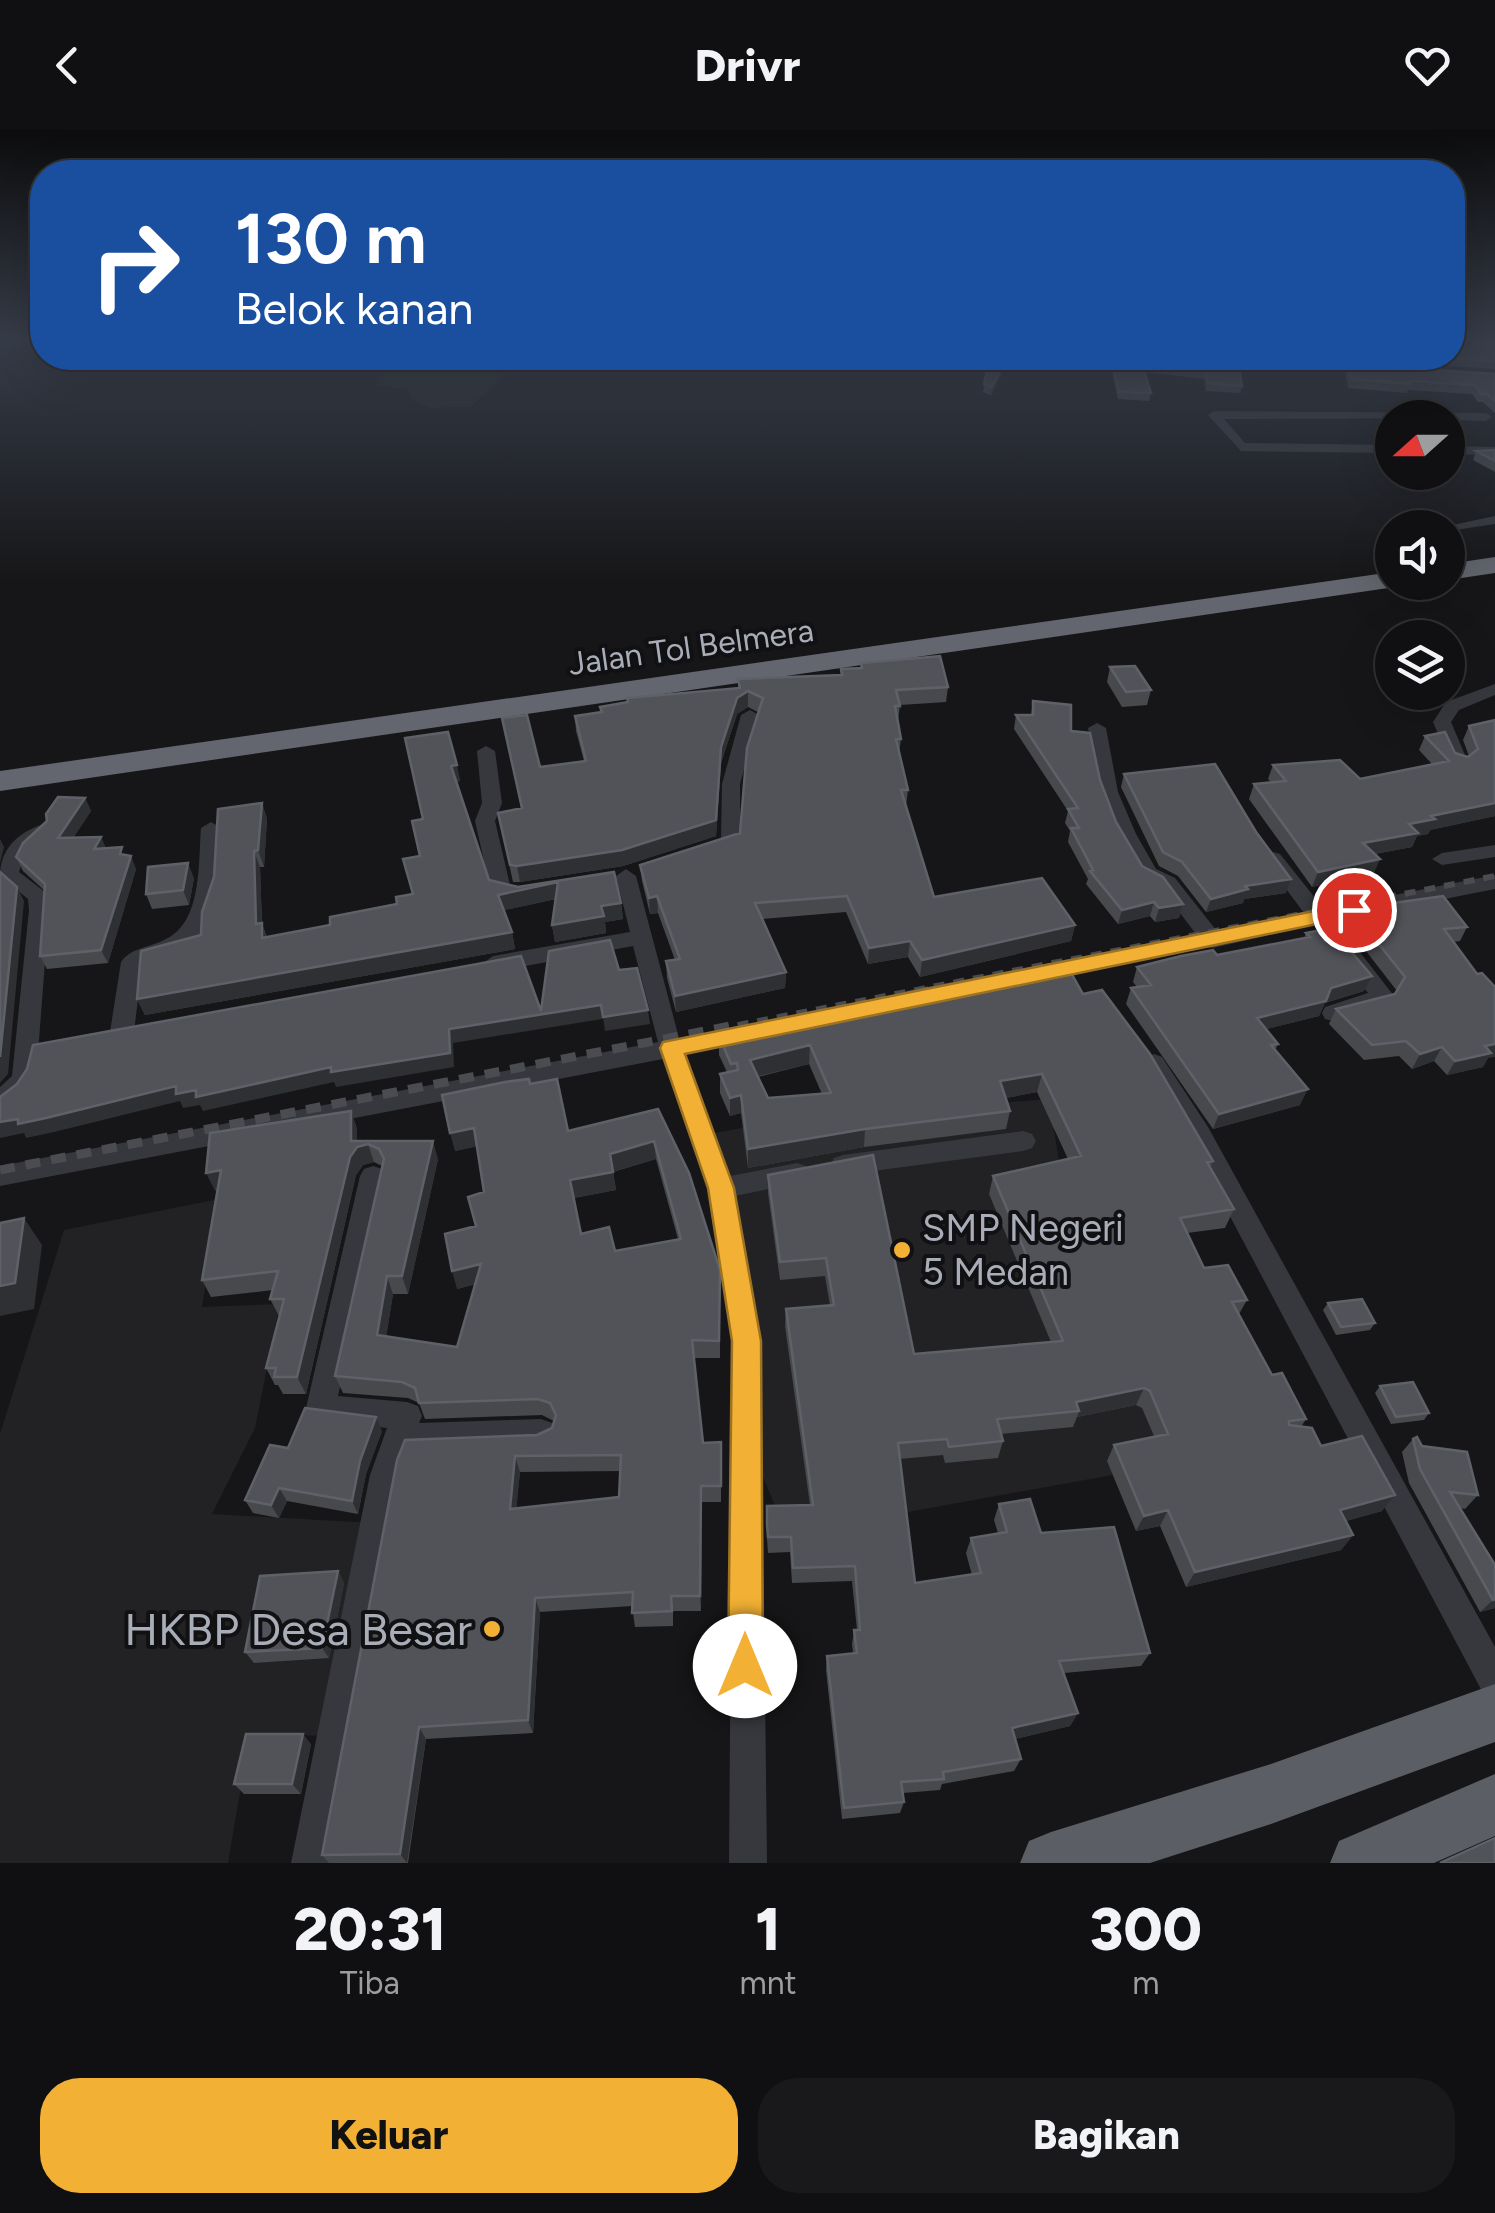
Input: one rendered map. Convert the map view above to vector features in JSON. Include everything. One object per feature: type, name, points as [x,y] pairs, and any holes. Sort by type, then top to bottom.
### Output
[{"type":"highway","points":[[1465,551],[1495,547]]},
{"type":"highway","name":"Jalan Tol Belmera","points":[[0,760],[1375,564]]},
{"type":"highway","points":[[1465,569],[1495,565]]},
{"type":"highway","name":"Jalan Tol Belmera","points":[[0,781],[1375,582]]},
{"type":"highway","points":[[1051,1863],[1270,1794],[1495,1713]]},
{"type":"highway","points":[[1361,1863],[1495,1805]]},
{"type":"street","points":[[1220,422],[1240,447],[1375,449]]},
{"type":"street","points":[[1465,451],[1495,452]]},
{"type":"street","points":[[1465,524],[1495,520]]},
{"type":"street","points":[[1459,762],[1442,722],[1452,706],[1495,689]]},
{"type":"street","points":[[691,857],[730,843],[734,763],[750,716]]},
{"type":"street","points":[[1097,728],[1109,792],[1148,873],[1168,883],[1213,941]]},
{"type":"street","points":[[486,750],[492,804],[484,821],[500,888],[505,892],[538,890]]},
{"type":"street","points":[[123,1032],[132,962],[145,952],[176,944],[193,933],[200,913],[211,828]]},
{"type":"street","points":[[0,1102],[24,1079],[39,910],[38,898],[9,874],[8,860],[19,845],[40,831]]},
{"type":"street","points":[[1254,834],[1318,918],[1383,992],[1379,998],[1333,1012]]},
{"type":"street","points":[[1442,859],[1495,850]]},
{"type":"street","points":[[625,876],[672,1048],[721,1188],[747,1341],[748,1863]]},
{"type":"street","points":[[870,1007],[1495,882]]},
{"type":"street","points":[[470,969],[643,937]]},
{"type":"street","points":[[1082,967],[1103,995]]},
{"type":"street","points":[[0,1176],[763,1031]]},
{"type":"street","points":[[1134,1037],[1199,1134],[1495,1681]]},
{"type":"street","points":[[28,1049],[54,1045]]},
{"type":"street","points":[[721,1188],[864,1161],[1023,1140]]},
{"type":"street","points":[[310,1863],[386,1475],[408,1416],[321,1408],[374,1176]]},
{"type":"street","points":[[400,1438],[541,1433]]},
{"type":"shaded area","name":"SMP Negeri 5 Medan","points":[[1049,1099],[1062,1179],[1211,1457],[787,1534],[754,1456],[715,1133],[779,1121]]},
{"type":"shaded area","points":[[219,1199],[202,1307],[280,1304],[255,1428],[212,1514],[372,1523],[327,1736],[250,1734],[228,1863],[0,1863],[0,1434],[64,1230]]},
{"type":"building","points":[[1495,450],[1495,461],[1476,451]]},
{"type":"building","points":[[940,656],[948,687],[896,690],[900,706],[895,706],[901,739],[896,739],[908,790],[901,790],[934,897],[1042,878],[1075,925],[922,960],[910,941],[869,948],[847,896],[755,903],[786,972],[675,996],[666,961],[680,959],[657,896],[649,898],[640,865],[740,833],[747,748],[763,698],[748,691],[737,698],[721,747],[716,820],[622,850],[510,865],[498,813],[522,808],[502,718],[527,715],[540,767],[586,761],[575,716],[602,712],[600,707],[628,702],[627,698],[740,688],[738,679],[842,675],[841,669],[862,668],[861,663]]},
{"type":"building","points":[[1135,666],[1151,690],[1126,692],[1110,667]]},
{"type":"building","points":[[1033,701],[1071,705],[1071,731],[1090,733],[1100,780],[1116,822],[1142,866],[1163,877],[1183,904],[1159,908],[1154,902],[1122,910],[1090,871],[1093,870],[1071,828],[1079,828],[1068,809],[1078,808],[1016,715],[1033,715]]},
{"type":"building","points":[[1495,720],[1495,803],[1409,824],[1418,833],[1363,843],[1380,859],[1318,872],[1254,784],[1286,781],[1273,765],[1340,760],[1360,779],[1449,761],[1425,736],[1445,732],[1455,753],[1468,757],[1478,749],[1469,726]]},
{"type":"building","points":[[448,732],[457,765],[451,766],[489,880],[518,887],[614,872],[621,903],[601,906],[604,916],[552,925],[558,882],[498,895],[512,932],[137,999],[141,951],[201,935],[202,912],[214,877],[218,809],[262,803],[258,850],[254,851],[256,924],[262,923],[262,938],[330,925],[330,917],[397,904],[396,897],[413,894],[403,859],[420,856],[412,821],[423,819],[405,738]]},
{"type":"building","points":[[1215,764],[1256,832],[1291,879],[1245,886],[1248,889],[1211,899],[1182,862],[1163,852],[1124,774]]},
{"type":"building","points":[[58,797],[85,798],[58,838],[101,837],[94,849],[122,847],[120,854],[131,856],[101,950],[40,956],[45,884],[16,857],[23,843],[47,821],[46,814]]},
{"type":"building","points":[[188,863],[183,890],[146,894],[148,867]]},
{"type":"building","points":[[0,872],[17,887],[0,1057]]},
{"type":"building","points":[[1443,896],[1467,927],[1444,929],[1477,974],[1482,973],[1495,987],[1495,1044],[1485,1046],[1491,1053],[1455,1061],[1442,1047],[1420,1054],[1406,1041],[1372,1045],[1336,1009],[1395,994],[1405,977],[1351,909]]},
{"type":"building","points":[[1331,928],[1372,976],[1331,988],[1326,1001],[1257,1018],[1278,1044],[1271,1045],[1308,1089],[1219,1114],[1131,988],[1151,985],[1137,967],[1213,950],[1217,955],[1310,937],[1306,933]]},
{"type":"building","points":[[610,940],[619,970],[637,968],[648,1010],[603,1017],[601,1005],[449,1029],[450,1053],[331,1072],[331,1067],[196,1097],[196,1090],[176,1094],[176,1086],[18,1124],[18,1119],[0,1122],[0,1097],[17,1084],[27,1069],[33,1045],[521,956],[541,1011],[549,951]]},
{"type":"building","points":[[1070,971],[1083,994],[1102,990],[1150,1054],[1213,1161],[1207,1162],[1234,1209],[1180,1218],[1204,1268],[1228,1265],[1247,1300],[1232,1302],[1272,1375],[1282,1373],[1306,1419],[1289,1421],[1289,1425],[1312,1428],[1321,1446],[1362,1436],[1395,1495],[1340,1510],[1353,1535],[1195,1572],[1168,1510],[1144,1516],[1114,1445],[1168,1434],[1150,1391],[1144,1388],[1076,1402],[1079,1411],[997,1419],[1003,1441],[949,1447],[947,1439],[898,1443],[915,1583],[981,1573],[971,1538],[1007,1532],[999,1504],[1030,1499],[1041,1533],[1114,1527],[1150,1653],[1059,1661],[1078,1713],[1012,1728],[1021,1759],[943,1772],[944,1779],[901,1782],[904,1802],[844,1808],[827,1656],[857,1653],[854,1630],[860,1630],[855,1566],[793,1568],[791,1537],[768,1537],[767,1524],[767,1506],[813,1505],[786,1309],[834,1305],[826,1258],[780,1262],[768,1175],[873,1155],[914,1354],[1063,1341],[993,1176],[1081,1156],[1042,1074],[1000,1081],[1010,1111],[748,1149],[741,1095],[730,1098],[720,1074],[738,1070],[737,1063],[731,1064],[719,1036],[927,988],[935,1000]],"holes":[[[810,1045],[831,1093],[768,1098],[750,1060]]]},
{"type":"building","points":[[529,1079],[530,1084],[557,1079],[568,1131],[658,1109],[689,1173],[720,1270],[719,1341],[692,1340],[703,1443],[721,1442],[721,1486],[701,1486],[700,1596],[671,1596],[672,1611],[632,1613],[633,1592],[535,1598],[528,1720],[419,1727],[400,1854],[322,1855],[397,1460],[405,1440],[537,1435],[552,1428],[556,1415],[550,1403],[538,1399],[419,1403],[415,1388],[402,1382],[335,1376],[384,1159],[379,1149],[368,1144],[357,1147],[350,1157],[297,1377],[274,1377],[276,1368],[266,1368],[284,1299],[270,1299],[278,1271],[202,1280],[221,1170],[206,1173],[210,1133],[351,1111],[351,1141],[433,1141],[402,1276],[387,1276],[377,1335],[457,1347],[481,1264],[452,1271],[445,1234],[476,1226],[468,1197],[484,1192],[474,1128],[450,1133],[442,1095]],"holes":[[[654,1141],[681,1239],[615,1251],[609,1227],[581,1234],[570,1180],[613,1172],[610,1154]],[[621,1455],[619,1497],[510,1509],[515,1456]]]},
{"type":"building","points":[[24,1218],[15,1283],[0,1286],[0,1223]]},
{"type":"building","points":[[1362,1299],[1375,1323],[1341,1327],[1328,1303]]},
{"type":"building","points":[[1413,1382],[1429,1413],[1396,1417],[1380,1386]]},
{"type":"building","points":[[305,1408],[376,1417],[360,1461],[352,1501],[279,1488],[271,1505],[245,1500],[270,1445],[288,1448]]},
{"type":"building","points":[[1417,1437],[1422,1446],[1467,1452],[1478,1495],[1450,1492],[1495,1565],[1493,1600],[1420,1469],[1413,1439]]},
{"type":"building","points":[[338,1571],[322,1648],[245,1652],[260,1576]]},
{"type":"building","points":[[246,1734],[303,1734],[292,1784],[234,1784]]},
{"type":"building","points":[[1495,1838],[1495,1863],[1440,1863]]},
{"type":"railway","points":[[718,1029],[1495,876]]},
{"type":"railway","points":[[0,1170],[730,1026]]},
{"type":"place","name":"SMP Negeri 5 Medan","points":[[902,1250]]},
{"type":"place","name":"HKBP Desa Besar","points":[[492,1629]]},
{"type":"route","points":[[745,1666],[747,1341],[721,1188],[672,1048],[1354,910]]}]
